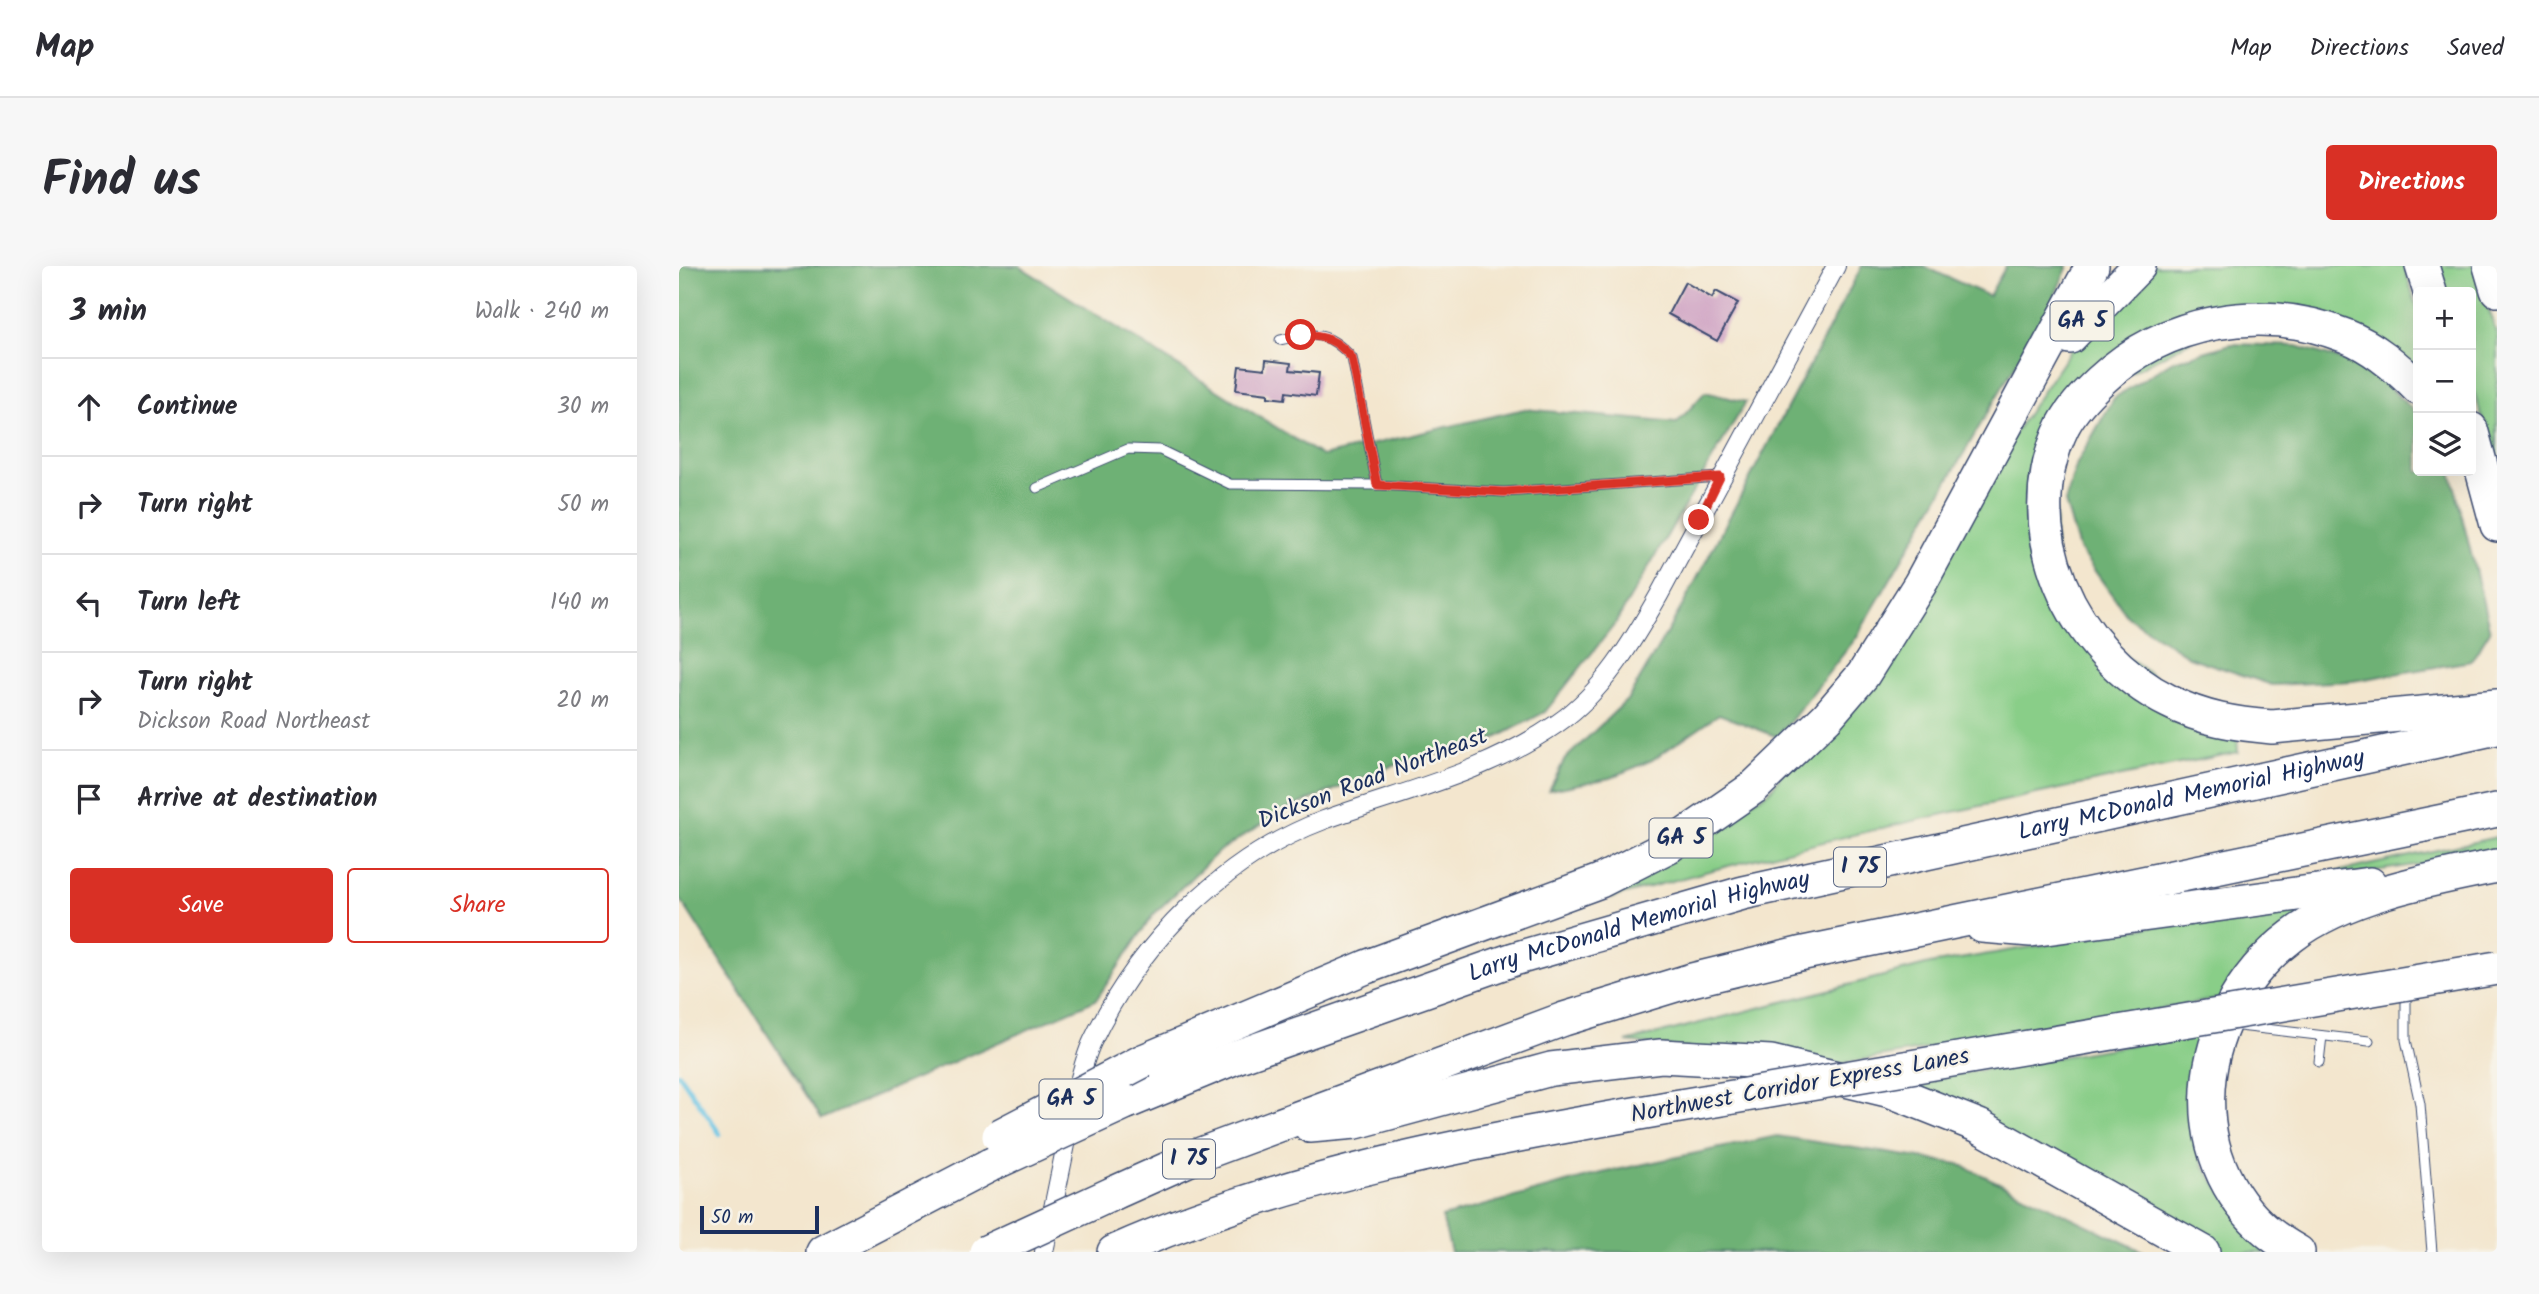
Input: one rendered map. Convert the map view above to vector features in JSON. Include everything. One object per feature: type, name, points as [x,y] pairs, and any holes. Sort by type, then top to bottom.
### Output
[{"type":"highway","points":[[2032,383],[2092,266]]},
{"type":"highway","name":"GA 5","points":[[994,1151],[1143,1061],[1366,967],[1600,881],[1669,846],[1753,788],[1827,717],[1863,675],[1920,584],[2032,383],[2086,317],[2139,266]]},
{"type":"highway","points":[[2422,266],[2428,287]]},
{"type":"highway","points":[[2490,266],[2497,290]]},
{"type":"highway","points":[[2413,383],[2399,369],[2365,345],[2347,336],[2291,321],[2227,320],[2165,337],[2110,371],[2083,396],[2064,424],[2052,455],[2045,486],[2044,519],[2050,553],[2072,608],[2098,646],[2123,672],[2149,691],[2192,712],[2239,724],[2272,727],[2497,706]]},
{"type":"highway","points":[[2476,460],[2479,478],[2497,525]]},
{"type":"highway","name":"Larry McDonald Memorial Highway","points":[[823,1252],[923,1199],[994,1151],[1126,1102],[1236,1057],[1514,959],[1743,893],[2497,727]]},
{"type":"highway","name":"I 75","points":[[986,1252],[1201,1154],[1564,1019],[1692,980],[1945,923],[2497,810]]},
{"type":"highway","points":[[1945,923],[2031,930],[2484,868]]},
{"type":"highway","points":[[2298,1252],[2273,1236],[2240,1201],[2224,1174],[2210,1138],[2206,1103],[2207,1075],[2223,1024],[2247,983],[2267,958],[2291,936],[2315,920],[2369,899],[2484,868]]},
{"type":"highway","name":"Northwest Corridor Express Lanes","points":[[1114,1252],[1232,1206],[1350,1172],[1465,1144],[2497,968]]},
{"type":"highway","points":[[1265,1130],[1356,1122],[1551,1069],[1661,1056],[1771,1062],[1891,1091],[1979,1126],[2203,1252]]},
{"type":"street","name":"Dickson Road Northeast","points":[[1044,1252],[1075,1098],[1091,1043],[1131,976],[1183,911],[1258,851],[1323,821],[1487,765],[1560,722],[1604,680],[1635,637],[1836,266]]},
{"type":"lane","points":[[1280,340],[1301,335],[1327,336],[1352,358],[1377,485]]},
{"type":"lane","points":[[1037,488],[1128,449],[1160,450],[1230,484],[1377,485],[1504,492],[1720,477]]},
{"type":"lane","points":[[2406,1002],[2406,1040],[2420,1104],[2432,1252]]},
{"type":"lane","points":[[2223,1024],[2369,1041]]},
{"type":"lane","points":[[2319,1062],[2322,1035]]},
{"type":"green space","points":[[679,266],[1019,266],[1322,456],[1524,409],[1677,423],[1705,392],[1746,402],[1615,624],[1545,712],[1492,740],[1392,766],[1283,811],[1218,852],[1153,915],[1096,1000],[822,1119],[679,897]]},
{"type":"green space","points":[[1862,266],[1923,266],[1989,296],[2006,266],[2068,266],[2052,302],[1856,638],[1778,737],[1719,714],[1652,760],[1610,778],[1549,790],[1565,759],[1628,699],[1684,603]]},
{"type":"green space","points":[[2153,266],[2404,266],[2413,295],[2413,371],[2254,307],[2057,412],[2054,604],[2237,737],[2238,752],[1845,837],[1611,898],[1610,892],[1770,791],[2073,347]]},
{"type":"green space","points":[[2434,266],[2475,266],[2497,336],[2497,466],[2476,398],[2476,287],[2440,287]]},
{"type":"green space","points":[[2231,344],[2297,346],[2368,368],[2413,410],[2413,476],[2452,476],[2490,631],[2471,661],[2353,681],[2272,685],[2189,657],[2128,617],[2079,549],[2065,502],[2077,463],[2114,398],[2173,361]]},
{"type":"green space","points":[[2497,837],[2497,853],[2320,879],[2318,876]]},
{"type":"green space","points":[[2331,896],[2219,999],[1838,1064],[1626,1042],[1930,964]]},
{"type":"green space","points":[[2208,1032],[2199,1064],[2194,1098],[2198,1149],[2203,1165],[2216,1184],[2276,1252],[2218,1252],[1911,1082]]},
{"type":"green space","points":[[1777,1136],[1959,1164],[2144,1252],[1451,1252],[1442,1217],[1602,1173]]},
{"type":"building","points":[[1685,282],[1712,298],[1716,291],[1738,303],[1717,341],[1668,314]]},
{"type":"building","points":[[1266,360],[1291,363],[1290,370],[1319,373],[1316,396],[1286,392],[1285,399],[1236,390],[1239,366],[1265,369]]},
{"type":"waterway","points":[[679,1074],[720,1134]]},
{"type":"route","points":[[1301,335],[1327,336],[1352,358],[1377,485],[1504,492],[1720,477],[1699,520]]}]
